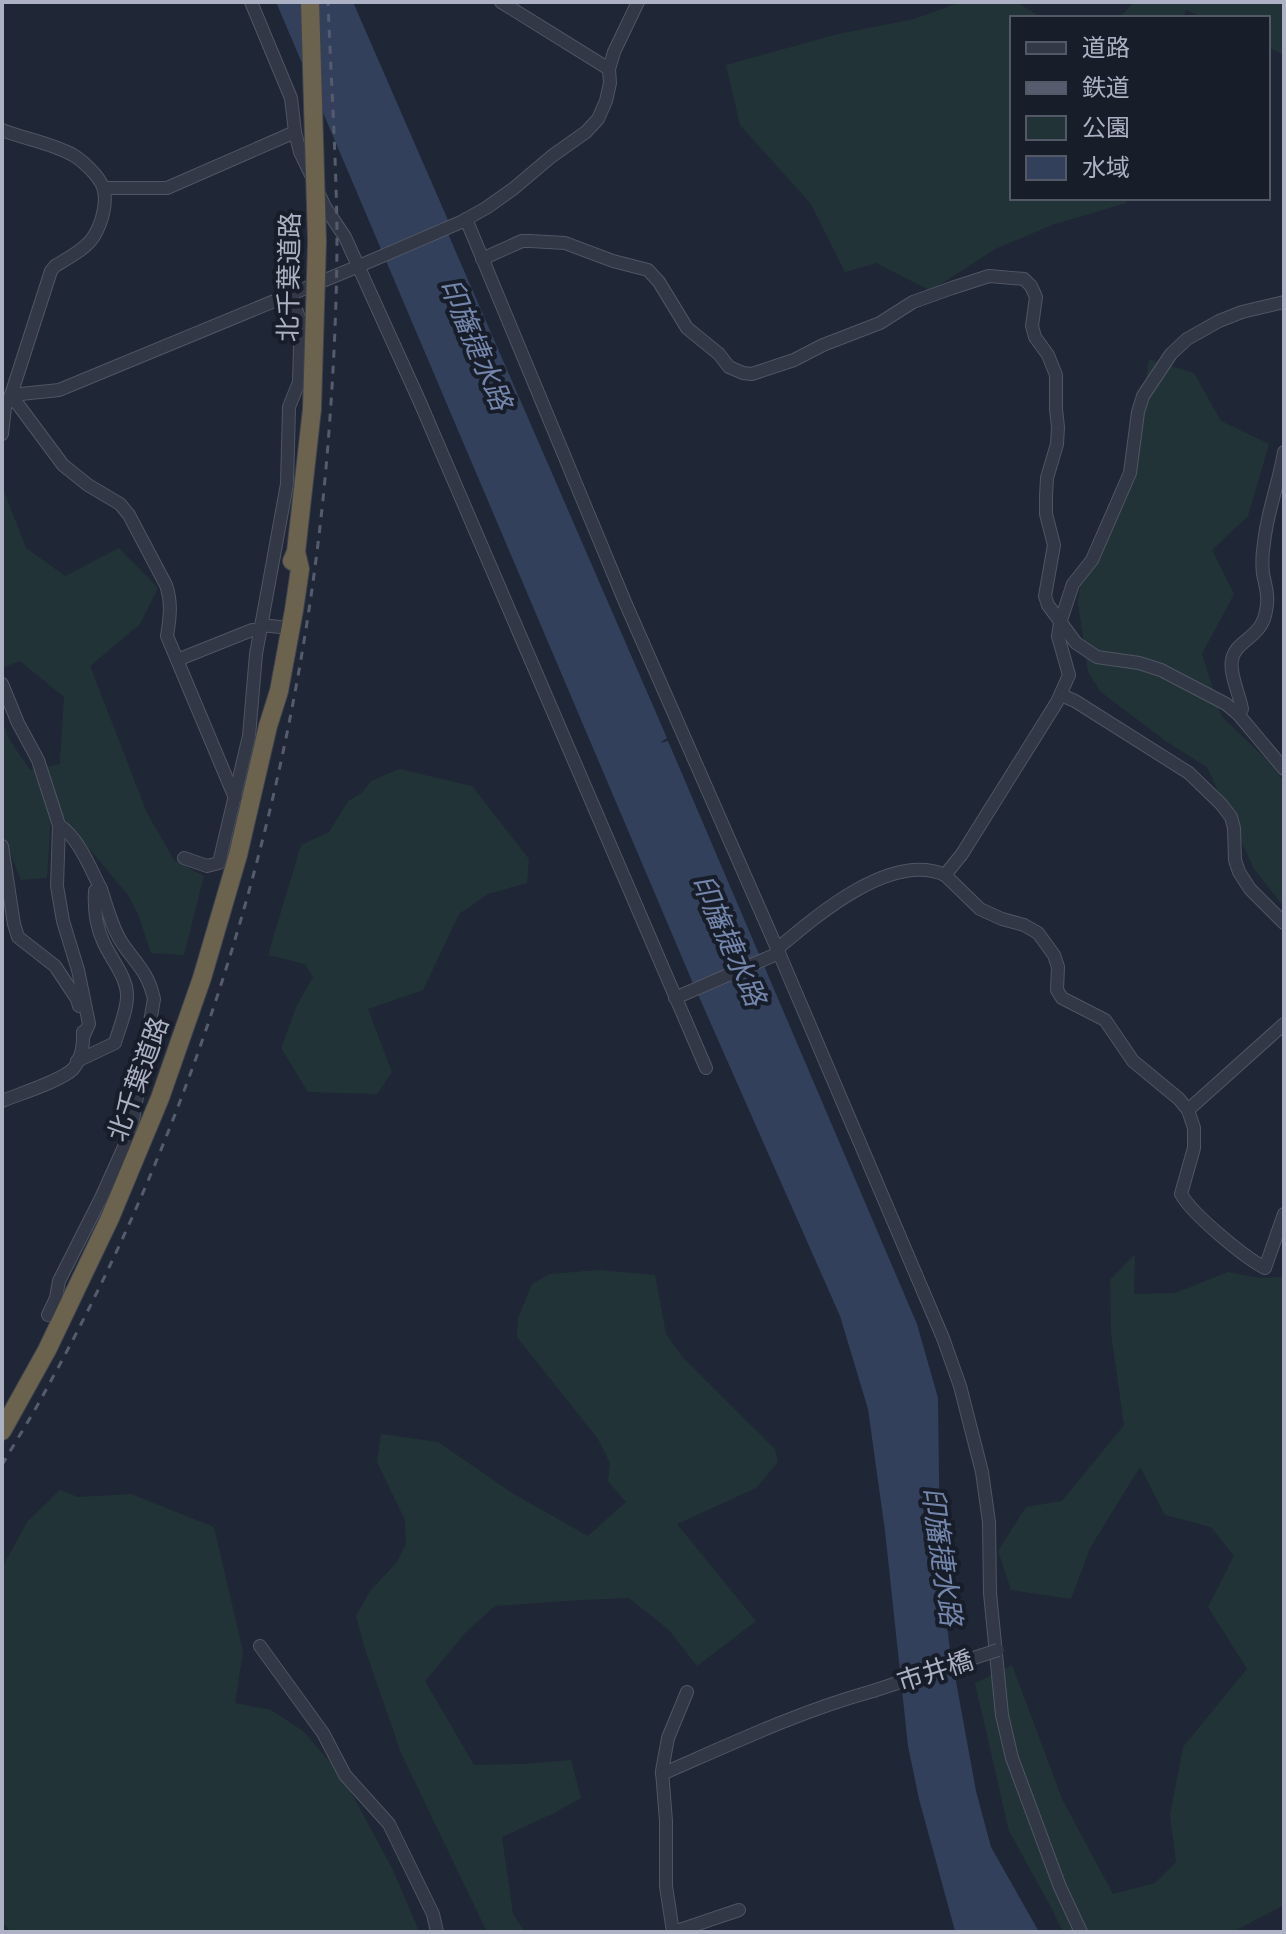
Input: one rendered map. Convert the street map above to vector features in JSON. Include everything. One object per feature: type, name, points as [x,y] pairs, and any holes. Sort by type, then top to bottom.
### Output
[{"type":"highway","name":"北千葉道路","points":[[2,1431],[81,1282],[140,1149],[184,1032],[238,855],[279,691],[300,569],[296,552],[312,409],[316,331],[317,242],[310,2]]},
{"type":"highway","name":"北千葉道路","points":[[268,726],[267,628],[296,552]]},
{"type":"street","points":[[251,2],[291,98],[300,152],[325,207],[365,263],[419,400],[706,1068]]},
{"type":"street","points":[[501,2],[609,69]]},
{"type":"street","points":[[11,395],[59,390],[464,220],[513,189],[586,132],[598,119],[606,101],[614,52],[638,2]]},
{"type":"street","points":[[2,130],[77,157],[104,188],[101,221],[94,237],[51,271],[5,407],[2,434]]},
{"type":"street","points":[[104,188],[167,188],[295,132]]},
{"type":"street","points":[[464,220],[775,953],[924,1292],[960,1386],[982,1472],[989,1522],[990,1593],[1002,1715],[1012,1758],[1036,1824],[1081,1932]]},
{"type":"street","points":[[482,259],[522,241],[565,243],[648,270],[659,282],[687,328],[719,354],[729,367],[752,374],[794,360],[880,323],[913,302],[952,288],[989,276],[1024,279],[1036,297],[1032,326],[1035,337],[1048,355],[1056,375],[1057,444],[1047,478],[1046,496],[1046,514],[1054,545],[1045,596],[1048,605],[1076,643],[1097,657],[1139,663],[1161,670],[1226,704],[1284,769]]},
{"type":"street","points":[[184,858],[207,866],[219,863],[249,736],[256,654],[267,628],[287,484],[289,407],[299,382],[300,321],[291,294]]},
{"type":"street","points":[[945,875],[962,854],[1061,695],[1069,675],[1058,636],[1060,623],[1073,584],[1092,560],[1130,473],[1143,396],[1171,354],[1187,339],[1242,312],[1284,302]]},
{"type":"street","points":[[11,395],[63,465],[120,504],[129,515],[166,585],[170,596],[167,636],[235,798]]},
{"type":"street","points":[[1238,714],[1242,709],[1231,667],[1232,659],[1234,652],[1260,629],[1266,613],[1268,597],[1262,563],[1264,541],[1284,452]]},
{"type":"street","points":[[177,660],[252,630],[267,628]]},
{"type":"street","points":[[2,684],[38,760],[59,825],[57,886],[89,1024],[83,1037]]},
{"type":"street","points":[[1061,695],[1189,773],[1221,804],[1231,817],[1234,828],[1235,860],[1239,872],[1250,889],[1284,923]]},
{"type":"street","points":[[48,1315],[59,1281],[124,1147],[133,1120],[154,999],[144,971],[117,934],[101,889],[76,844],[59,825]]},
{"type":"street","points":[[2,846],[18,937],[55,966],[71,988],[77,999],[83,1037],[73,1069],[2,1101]]},
{"type":"street","points":[[675,998],[775,953],[821,913],[867,884],[904,871],[935,870],[945,875],[980,909],[1038,933],[1054,955],[1058,967],[1057,990],[1062,998],[1105,1020],[1133,1061],[1188,1110],[1194,1128],[1194,1148],[1181,1194],[1187,1204],[1235,1247],[1265,1268],[1284,1214]]},
{"type":"street","points":[[77,1061],[115,1043],[127,1001],[125,982],[102,939],[98,924],[95,891],[101,889]]},
{"type":"street","points":[[1188,1110],[1284,1024]]},
{"type":"street","points":[[260,1646],[323,1733],[345,1775],[389,1824],[433,1914],[437,1932]]},
{"type":"street","name":"市井橋","points":[[662,1774],[839,1700],[998,1650]]},
{"type":"street","points":[[687,1692],[668,1738],[662,1774],[666,1886],[674,1932],[739,1910]]},
{"type":"green space","points":[[961,2],[1017,2],[1039,16],[1010,16],[1010,200],[1127,200],[1126,203],[1052,225],[995,249],[931,291],[876,263],[845,272],[811,204],[740,125],[726,65],[838,34],[914,19]]},
{"type":"green space","points":[[1134,2],[1284,2],[1284,55],[1270,48],[1270,16],[1200,16],[1186,10],[1184,16],[1121,16]]},
{"type":"green space","points":[[1149,359],[1194,373],[1221,421],[1269,444],[1248,516],[1212,550],[1234,594],[1202,654],[1222,717],[1284,781],[1284,907],[1254,869],[1207,767],[1167,742],[1101,692],[1088,672],[1078,603],[1082,568],[1139,429]]},
{"type":"green space","points":[[2,486],[26,548],[65,576],[119,548],[158,588],[140,624],[90,666],[147,813],[174,860],[204,876],[184,955],[151,953],[128,895],[62,816],[51,816],[47,878],[21,880],[2,833],[2,719],[9,739],[30,770],[60,764],[64,697],[20,661],[4,667],[2,678]]},
{"type":"green space","points":[[399,769],[472,786],[529,859],[527,883],[488,894],[459,914],[423,990],[368,1009],[392,1072],[377,1094],[308,1092],[281,1048],[297,1005],[313,977],[305,964],[268,955],[301,845],[329,832],[348,801],[362,793],[371,781]]},
{"type":"green space","points":[[1135,1254],[1134,1294],[1175,1293],[1228,1272],[1259,1278],[1284,1277],[1284,1905],[1233,1932],[1063,1932],[1009,1831],[975,1683],[1012,1665],[1062,1799],[1113,1894],[1155,1883],[1176,1862],[1170,1815],[1183,1747],[1247,1669],[1208,1607],[1234,1556],[1211,1527],[1165,1515],[1140,1467],[1090,1548],[1071,1599],[1011,1590],[998,1551],[1026,1507],[1062,1501],[1124,1425],[1111,1333],[1110,1280]]},
{"type":"green space","points":[[599,1270],[655,1275],[666,1334],[684,1359],[775,1449],[778,1462],[756,1488],[677,1524],[756,1621],[697,1666],[669,1630],[629,1598],[495,1606],[466,1632],[425,1681],[474,1765],[571,1760],[581,1798],[502,1837],[513,1914],[525,1932],[487,1932],[401,1753],[356,1616],[370,1591],[397,1562],[406,1544],[405,1520],[377,1462],[381,1434],[438,1442],[512,1493],[588,1536],[626,1502],[608,1481],[610,1463],[598,1439],[517,1337],[518,1318],[532,1284],[550,1274]]},
{"type":"green space","points":[[60,1490],[78,1497],[131,1494],[214,1527],[243,1651],[235,1703],[271,1710],[303,1731],[343,1777],[393,1870],[419,1931],[11,1932],[2,1922],[2,1568],[27,1522]]},
{"type":"water","name":"印旛捷水路","points":[[276,2],[353,2],[448,220],[449,236],[667,738],[660,743],[668,741],[917,1324],[938,1398],[940,1557],[949,1643],[976,1791],[991,1847],[1039,1932],[955,1931],[908,1746],[885,1531],[868,1409],[840,1316],[692,981]]},
{"type":"railway","points":[[2,1465],[43,1396],[105,1275],[156,1161],[201,1043],[240,923],[272,801],[298,678],[317,555],[331,406],[337,232],[328,2]]}]
